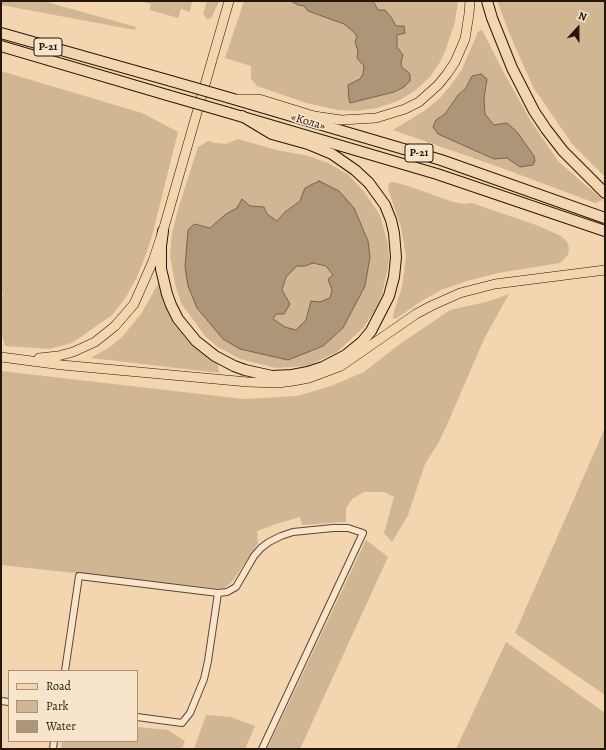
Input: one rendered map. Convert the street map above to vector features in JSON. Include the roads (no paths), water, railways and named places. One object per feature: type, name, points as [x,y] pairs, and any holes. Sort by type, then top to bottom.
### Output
[{"type":"highway","points":[[487,1],[492,18],[512,68],[534,111],[563,151],[605,193]]},
{"type":"highway","name":"«Кола»","points":[[1,33],[441,160],[605,218]]},
{"type":"highway","name":"«Кола»","points":[[1,46],[437,174],[605,231]]},
{"type":"highway","points":[[163,231],[161,246],[161,269],[167,294],[178,319],[196,340],[215,356],[234,366],[272,376],[292,375],[308,372],[346,355],[362,342],[371,331],[389,296],[394,277],[396,257],[394,233],[391,220],[384,206],[369,183],[355,170],[332,154],[308,144],[272,134],[242,116]]},
{"type":"main road","points":[[17,359],[52,357],[73,352],[95,342],[116,326],[134,304],[153,261],[163,231],[230,1]]},
{"type":"main road","points":[[230,98],[260,99],[314,116],[341,120],[376,118],[405,109],[420,102],[438,85],[455,62],[464,39],[470,1]]},
{"type":"main road","points":[[1,357],[62,365],[248,382],[278,383],[293,381],[310,378],[341,366],[416,314],[460,293],[495,284],[605,270]]},
{"type":"street","points":[[65,670],[79,576],[218,593],[227,592],[236,587],[254,556],[269,542],[281,536],[293,532],[333,528],[348,528],[363,533],[262,749]]},
{"type":"street","points":[[138,717],[182,723],[190,714],[204,679],[218,593]]},
{"type":"water","points":[[291,1],[373,1],[378,10],[385,10],[396,26],[404,26],[405,33],[397,35],[397,47],[403,55],[401,62],[402,67],[410,74],[410,81],[404,87],[394,92],[350,103],[348,85],[360,79],[363,74],[364,66],[357,58],[358,51],[355,42],[357,37],[355,33],[344,24],[308,11],[304,6],[298,5]]},
{"type":"water","points":[[481,74],[487,79],[484,99],[485,114],[494,125],[507,123],[517,132],[534,156],[535,161],[533,165],[520,167],[507,158],[494,159],[438,134],[433,127],[436,120],[445,114],[458,95],[466,88],[472,76]]},
{"type":"water","points":[[319,181],[339,191],[354,208],[368,241],[370,257],[365,286],[343,328],[323,346],[288,360],[240,349],[223,339],[197,308],[188,286],[185,267],[188,230],[194,224],[210,228],[226,214],[237,208],[242,199],[250,206],[264,207],[267,214],[277,221],[285,212],[300,201],[305,188]],"holes":[[[313,263],[326,266],[333,275],[328,279],[332,290],[330,298],[320,302],[311,301],[306,320],[296,330],[285,327],[273,319],[276,314],[284,314],[290,304],[282,290],[286,277],[297,266],[305,266]]]}]
